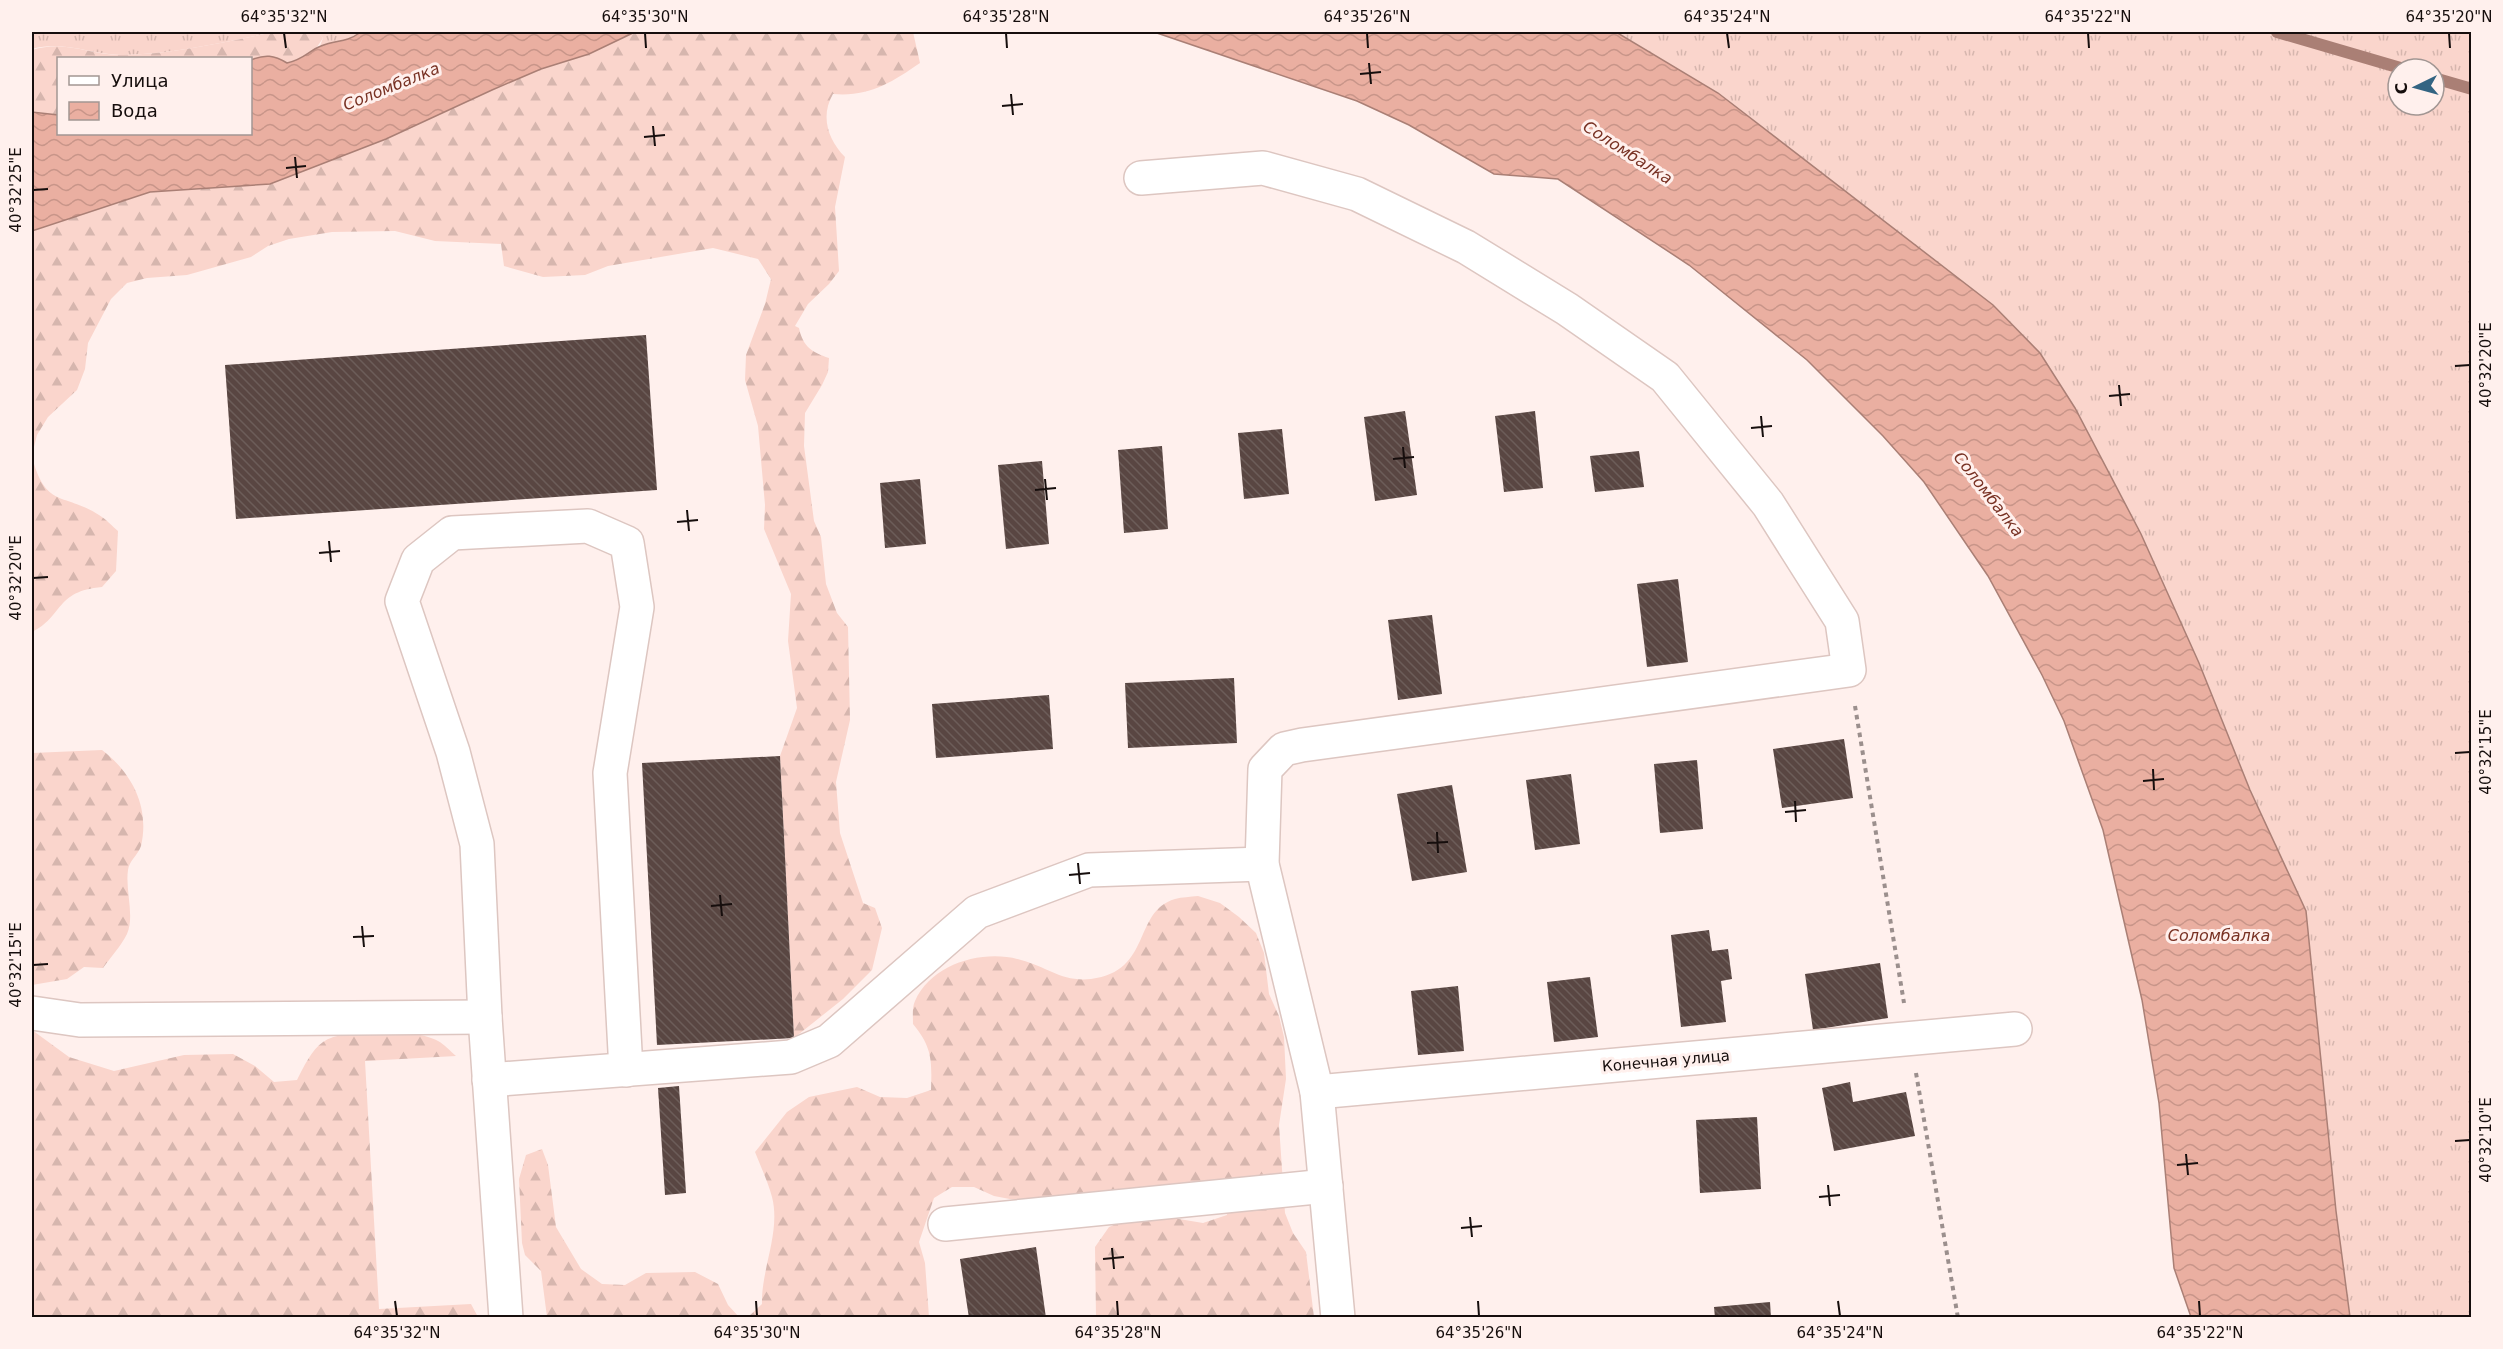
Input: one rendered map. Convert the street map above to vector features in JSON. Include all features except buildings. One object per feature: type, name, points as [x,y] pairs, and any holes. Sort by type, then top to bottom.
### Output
[{"type":"street","points":[[1141,178],[1263,168],[1357,194],[1466,247],[1567,309],[1665,377],[1768,504],[1842,621],[1849,669],[1284,749],[1265,769],[1262,864],[1317,1092],[1338,1317]]},
{"type":"street","points":[[506,1317],[485,1017],[477,844],[453,752],[402,601],[417,560],[452,533],[588,526],[627,543],[637,607],[610,773],[626,1070]]},
{"type":"street","points":[[489,1080],[791,1057],[829,1041],[977,912],[1089,870],[1262,864]]},
{"type":"street","points":[[32,1013],[80,1020],[485,1017]]},
{"type":"street","name":"Конечная улица","points":[[1317,1092],[2014,1029]]},
{"type":"street","points":[[945,1224],[1326,1186]]},
{"type":"path","points":[[1849,669],[1958,1317]]},
{"type":"green space","points":[[32,32],[274,32],[180,50],[123,55],[56,46],[32,49]]},
{"type":"green space","points":[[274,32],[318,32],[323,38],[313,53],[287,63],[269,56],[252,60],[252,57],[57,57],[57,115],[32,112],[32,50],[56,46],[123,55],[199,47]]},
{"type":"green space","points":[[318,32],[361,32],[347,41],[320,46],[323,38]]},
{"type":"green space","points":[[635,32],[913,32],[920,63],[879,87],[858,93],[833,94],[829,102],[827,119],[830,135],[845,157],[835,207],[839,271],[808,304],[795,326],[799,328],[809,348],[829,358],[828,372],[805,413],[804,446],[814,521],[821,537],[826,584],[837,613],[848,627],[850,720],[836,782],[840,833],[863,903],[875,908],[882,928],[872,970],[843,999],[794,1038],[780,756],[797,708],[788,641],[791,594],[764,529],[765,505],[758,426],[745,380],[746,355],[765,304],[771,279],[758,259],[713,248],[608,266],[585,275],[543,277],[504,266],[501,244],[435,241],[395,231],[332,232],[289,239],[268,246],[251,257],[187,275],[147,278],[127,283],[111,299],[88,343],[85,369],[77,390],[48,417],[37,435],[32,455],[32,194],[386,139],[492,90],[541,69],[589,54]]},
{"type":"green space","points":[[1616,32],[2471,32],[2471,1317],[2350,1317],[2336,1211],[2306,911],[2250,790],[2199,663],[2141,534],[2075,408],[2040,353],[1993,305],[1718,93]]},
{"type":"green space","points":[[32,457],[43,485],[50,492],[99,515],[118,531],[116,571],[102,587],[87,589],[67,599],[42,626],[32,632]]},
{"type":"green space","points":[[102,750],[113,759],[130,780],[141,805],[143,818],[141,846],[128,870],[130,919],[127,934],[103,968],[84,967],[67,979],[32,985],[32,753]]},
{"type":"green space","points":[[1198,896],[1220,903],[1239,917],[1256,933],[1264,953],[1269,994],[1279,1016],[1284,1037],[1286,1079],[1279,1125],[1285,1213],[1293,1233],[1306,1252],[1314,1317],[1096,1317],[1095,1247],[1109,1227],[1132,1217],[1155,1215],[1203,1223],[1227,1215],[1222,1192],[1015,1200],[994,1196],[974,1187],[952,1187],[934,1198],[919,1242],[925,1263],[929,1317],[747,1318],[762,1304],[764,1277],[774,1224],[772,1197],[755,1152],[787,1112],[809,1097],[857,1087],[880,1097],[907,1098],[931,1090],[930,1054],[913,1024],[913,1009],[923,988],[946,968],[960,962],[991,956],[1021,960],[1071,978],[1091,979],[1111,974],[1124,965],[1133,954],[1152,916],[1162,906],[1175,899]]},
{"type":"green space","points":[[32,1030],[69,1057],[114,1071],[184,1055],[233,1054],[255,1066],[274,1082],[297,1080],[315,1049],[333,1037],[380,1031],[413,1034],[440,1042],[456,1056],[365,1061],[379,1309],[471,1304],[478,1317],[32,1317]]},
{"type":"green space","points":[[542,1149],[548,1165],[556,1227],[581,1269],[602,1284],[625,1285],[646,1273],[695,1272],[718,1284],[728,1305],[739,1317],[547,1317],[541,1271],[525,1255],[522,1243],[519,1179],[526,1155]]},
{"type":"water","name":"Соломбалка","points":[[361,32],[635,32],[589,54],[541,69],[492,90],[386,139],[270,184],[150,192],[32,231],[32,112],[57,115],[57,135],[252,135],[252,60],[269,56],[287,63],[321,46],[350,38]]},
{"type":"water","name":"Соломбалка","points":[[1154,32],[1616,32],[1718,93],[1993,305],[2040,353],[2075,408],[2141,534],[2199,663],[2250,790],[2306,911],[2336,1211],[2350,1317],[2191,1317],[2174,1268],[2159,1103],[2142,1000],[2103,830],[2064,721],[2042,675],[1988,576],[1924,482],[1883,436],[1807,360],[1689,265],[1558,179],[1494,174],[1409,125],[1357,101]]},
{"type":"waterway","points":[[2277,32],[2386,64]]},
{"type":"waterway","points":[[2446,81],[2472,89]]}]
